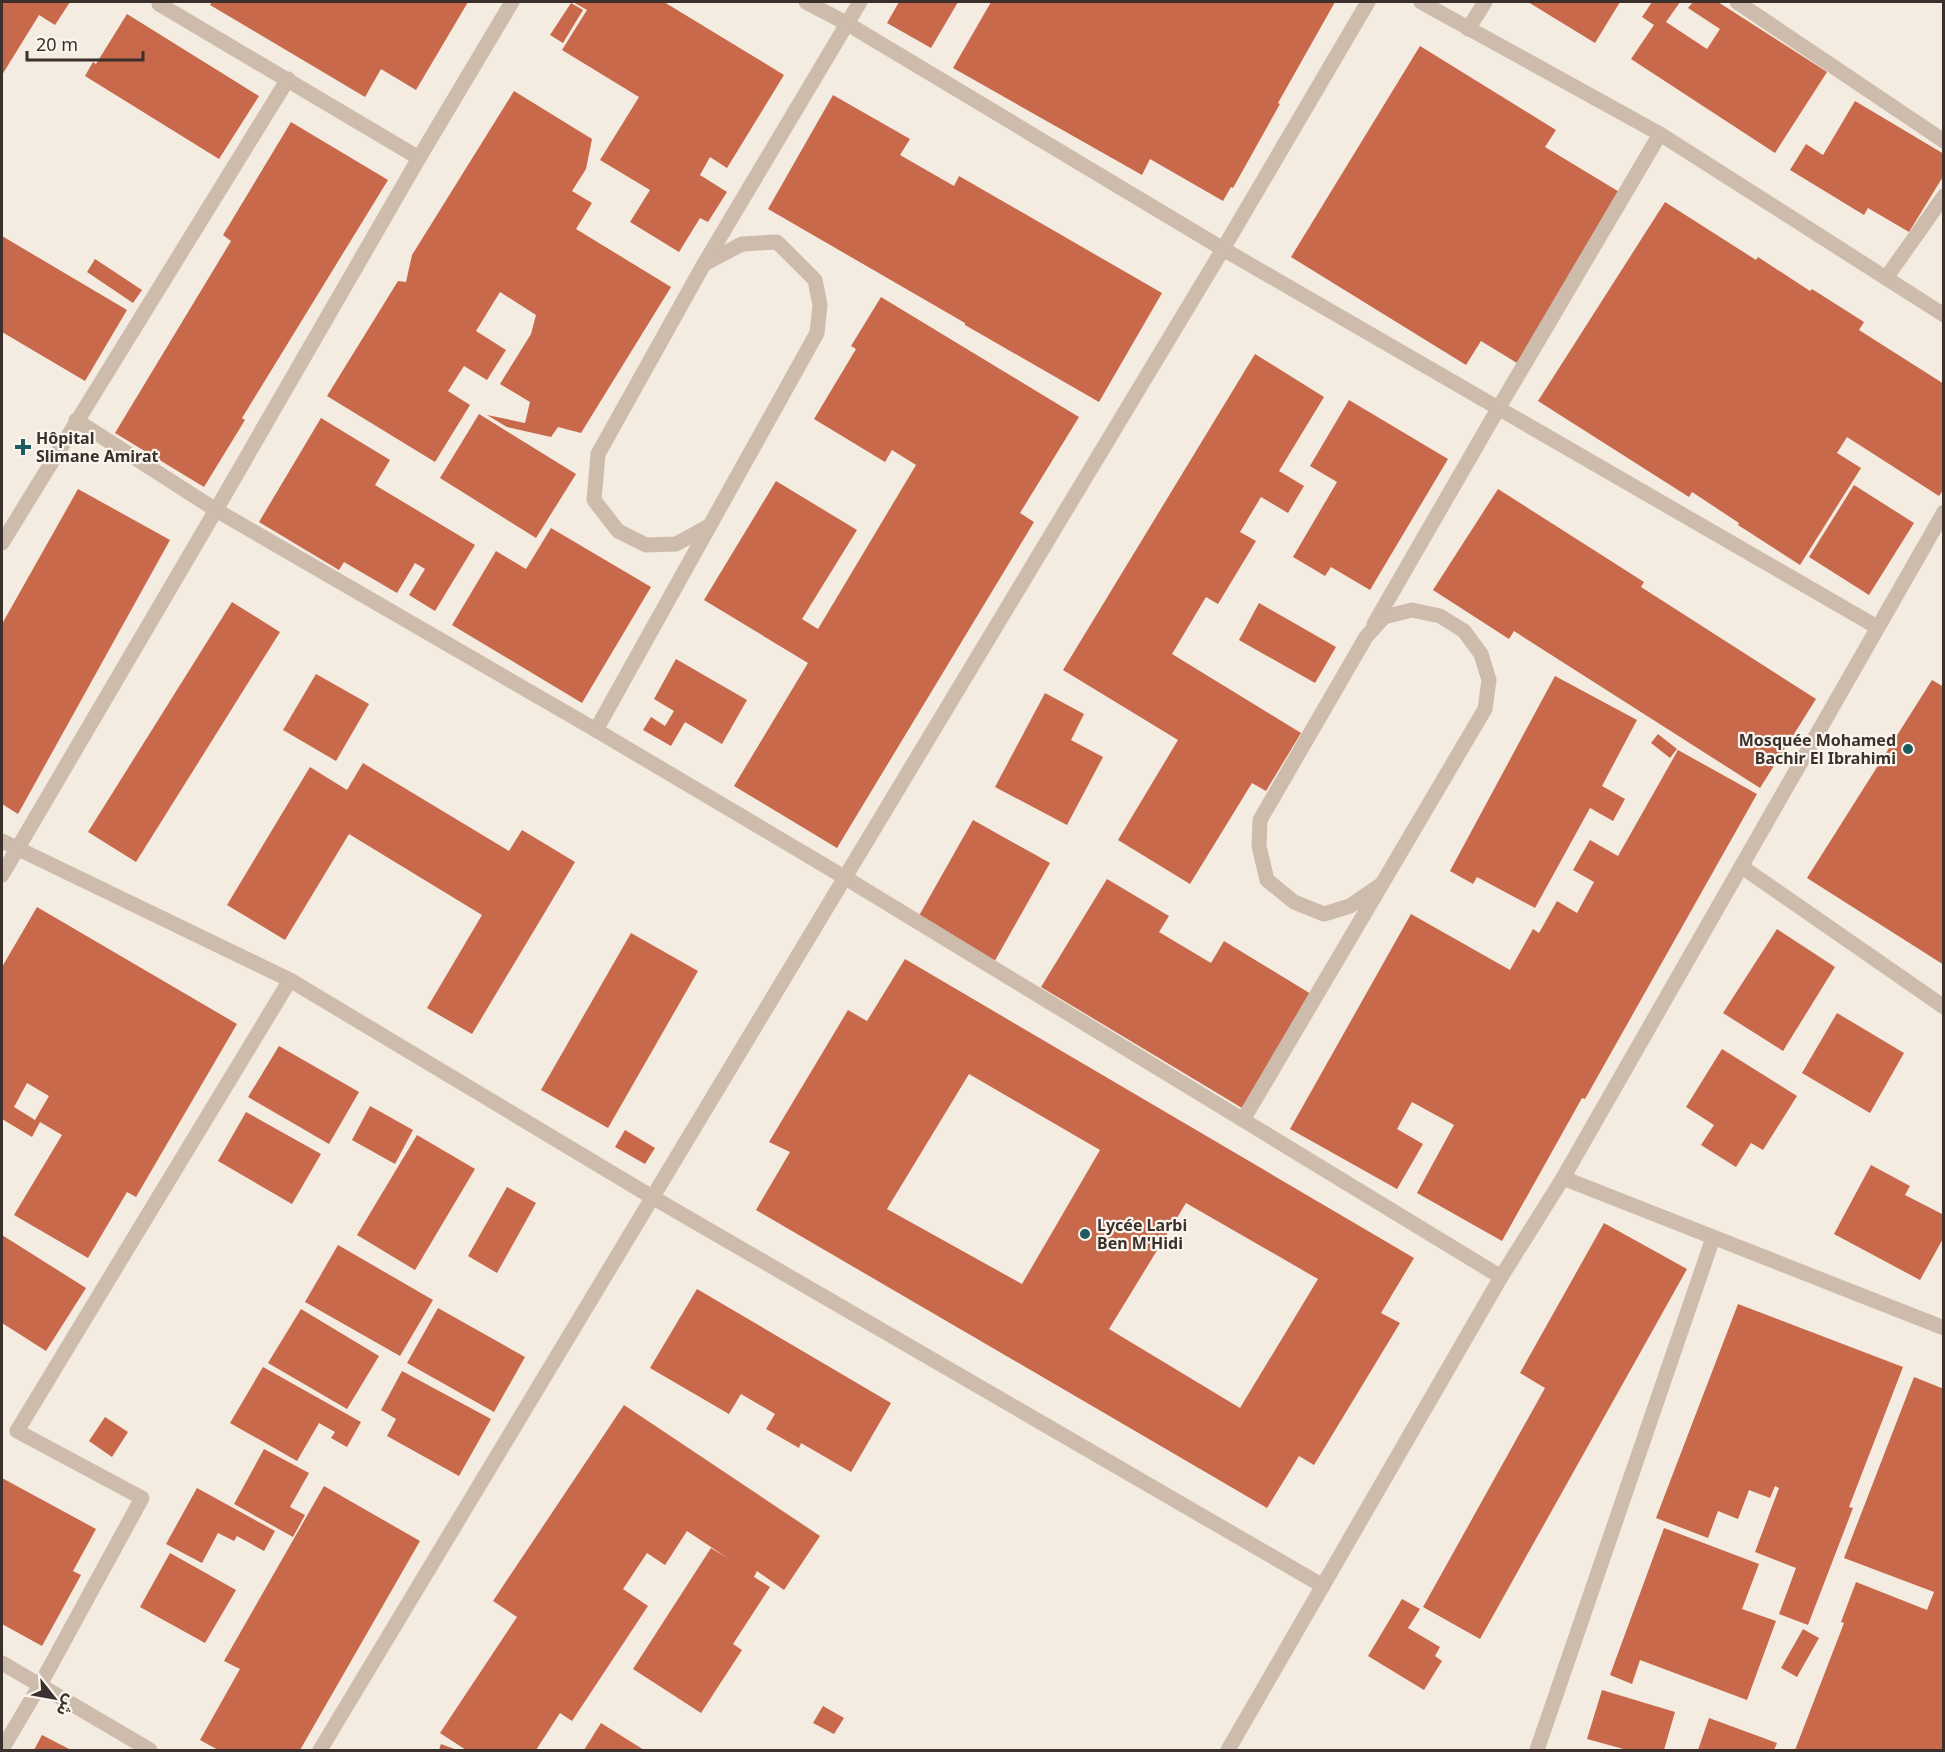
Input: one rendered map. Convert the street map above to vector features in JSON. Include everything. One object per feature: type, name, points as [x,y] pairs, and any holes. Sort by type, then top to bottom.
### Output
[{"type":"street","points":[[159,2],[419,158]]},
{"type":"street","points":[[2,875],[512,2]]},
{"type":"street","points":[[806,2],[846,23],[1222,249],[1877,627]]},
{"type":"street","points":[[709,526],[676,544],[646,545],[618,531],[594,500],[598,454],[704,264],[860,2]]},
{"type":"street","points":[[320,1750],[1368,2]]},
{"type":"street","points":[[1421,2],[1660,134],[1944,315]]},
{"type":"street","points":[[1468,28],[1485,2]]},
{"type":"street","points":[[1737,2],[1944,141]]},
{"type":"street","points":[[2,543],[288,79]]},
{"type":"street","points":[[1382,884],[1350,906],[1324,914],[1294,902],[1267,880],[1258,846],[1260,820],[1660,134]]},
{"type":"street","points":[[1886,278],[1944,196]]},
{"type":"street","points":[[596,730],[817,333],[819,305],[815,280],[777,242],[742,244],[704,264]]},
{"type":"street","points":[[76,420],[216,510],[844,877],[1502,1277]]},
{"type":"street","points":[[1228,1750],[1502,1277],[1563,1178],[1944,512]]},
{"type":"street","points":[[1243,1120],[1485,709],[1489,680],[1481,654],[1464,631],[1440,616],[1412,610],[1384,617],[1366,637]]},
{"type":"street","points":[[2,841],[290,980],[652,1197],[1323,1586]]},
{"type":"street","points":[[1742,867],[1944,1007]]},
{"type":"street","points":[[2,1749],[40,1685],[142,1498],[17,1431],[290,980]]},
{"type":"street","points":[[1563,1178],[1944,1328]]},
{"type":"street","points":[[1537,1750],[1713,1238]]},
{"type":"street","points":[[2,1663],[150,1750]]},
{"type":"building","points":[[2,2],[70,2],[55,25],[39,15],[2,75]]},
{"type":"building","points":[[212,2],[468,2],[416,90],[381,69],[365,97],[210,5]]},
{"type":"building","points":[[573,2],[664,2],[784,75],[727,168],[710,157],[700,175],[727,192],[708,222],[700,218],[679,252],[630,222],[650,190],[600,160],[639,97],[562,50],[587,10]]},
{"type":"building","points":[[899,2],[958,2],[931,48],[887,23]]},
{"type":"building","points":[[991,2],[1335,2],[1233,188],[1231,187],[1223,201],[1150,159],[1142,175],[953,68]]},
{"type":"building","points":[[1528,2],[1620,2],[1595,43]]},
{"type":"building","points":[[1652,2],[1680,2],[1666,22],[1707,49],[1720,29],[1688,8],[1693,2],[1718,2],[1827,72],[1775,153],[1631,59],[1654,25],[1642,17]]},
{"type":"building","points":[[571,3],[583,10],[563,43],[550,35]]},
{"type":"building","points":[[127,14],[259,96],[219,159],[85,76],[93,62],[96,64]]},
{"type":"building","points":[[1420,46],[1556,130],[1545,147],[1621,193],[1517,363],[1481,341],[1466,365],[1291,257]]},
{"type":"building","points":[[514,91],[592,139],[586,169],[572,191],[592,203],[576,229],[671,287],[581,433],[558,427],[551,437],[507,427],[487,415],[525,423],[530,402],[500,384],[531,334],[536,315],[500,292],[476,331],[506,350],[487,380],[464,366],[448,391],[470,405],[435,462],[327,396],[398,281],[406,282],[412,255]]},
{"type":"building","points":[[833,95],[910,139],[900,155],[954,186],[959,176],[1162,293],[1099,402],[768,209]]},
{"type":"building","points":[[1855,101],[1944,154],[1944,175],[1909,232],[1868,208],[1864,215],[1790,170],[1806,144],[1823,155]]},
{"type":"building","points":[[291,122],[388,180],[242,418],[245,420],[204,487],[115,433],[231,241],[223,235]]},
{"type":"building","points":[[1665,202],[1756,260],[1758,257],[1810,291],[1812,289],[1864,322],[1859,330],[1944,384],[1944,489],[1939,496],[1847,437],[1837,453],[1861,468],[1800,565],[1692,492],[1689,497],[1538,401]]},
{"type":"building","points":[[2,236],[127,310],[85,381],[2,332]]},
{"type":"building","points":[[95,259],[142,290],[133,303],[87,272]]},
{"type":"building","points":[[881,297],[1079,417],[1020,513],[1034,522],[837,848],[734,786],[808,663],[704,600],[776,481],[857,530],[802,619],[818,629],[916,465],[892,450],[885,462],[814,419],[856,349],[851,346]]},
{"type":"building","points":[[1255,354],[1324,397],[1279,471],[1304,486],[1288,513],[1261,497],[1240,532],[1256,541],[1218,604],[1206,597],[1172,654],[1301,733],[1266,791],[1252,783],[1190,884],[1118,840],[1178,740],[1063,670]]},
{"type":"building","points":[[1349,400],[1448,459],[1370,590],[1331,567],[1325,576],[1293,557],[1337,482],[1310,466]]},
{"type":"building","points":[[479,414],[576,474],[536,538],[440,478]]},
{"type":"building","points":[[321,418],[390,460],[375,485],[475,545],[435,611],[409,595],[425,569],[415,563],[397,593],[344,562],[339,570],[259,522]]},
{"type":"building","points":[[1854,485],[1914,523],[1869,595],[1809,557]]},
{"type":"building","points":[[78,489],[170,540],[18,814],[2,804],[2,624]]},
{"type":"building","points":[[1498,489],[1644,582],[1641,587],[1816,699],[1760,788],[1514,631],[1509,639],[1433,590]]},
{"type":"building","points":[[551,528],[651,587],[582,703],[452,625],[496,551],[526,569]]},
{"type":"building","points":[[232,602],[280,632],[136,862],[88,832]]},
{"type":"building","points":[[1259,603],[1336,647],[1315,683],[1239,640]]},
{"type":"building","points":[[676,659],[747,700],[722,744],[685,722],[671,746],[643,730],[651,717],[665,726],[674,711],[654,699]]},
{"type":"building","points":[[316,674],[369,704],[336,761],[283,730]]},
{"type":"building","points":[[1555,676],[1637,720],[1602,786],[1625,799],[1613,821],[1590,808],[1535,908],[1477,877],[1473,884],[1450,871]]},
{"type":"building","name":"Mosquée Mohamed Bachir El Ibrahimi","points":[[1932,680],[1944,687],[1944,965],[1807,878]]},
{"type":"building","points":[[1045,693],[1084,714],[1071,740],[1103,757],[1067,825],[995,787]]},
{"type":"building","points":[[1658,734],[1677,749],[1670,758],[1651,743]]},
{"type":"building","points":[[1678,750],[1757,794],[1502,1241],[1417,1193],[1454,1125],[1412,1102],[1397,1129],[1423,1144],[1397,1189],[1290,1129],[1411,914],[1510,970],[1533,929],[1539,933],[1557,901],[1577,913],[1594,882],[1573,870],[1590,840],[1618,856]]},
{"type":"building","points":[[363,763],[509,851],[522,830],[575,862],[472,1034],[427,1008],[482,915],[349,834],[285,940],[227,905],[310,767],[347,790]]},
{"type":"building","points":[[973,820],[1050,863],[993,964],[916,921]]},
{"type":"building","points":[[1107,879],[1169,916],[1159,932],[1211,963],[1224,941],[1311,994],[1242,1108],[1041,987]]},
{"type":"building","points":[[37,907],[237,1024],[136,1197],[127,1192],[88,1258],[14,1215],[62,1135],[40,1122],[32,1137],[2,1119],[2,967]],"holes":[[[27,1083],[49,1096],[35,1120],[14,1107]]]},
{"type":"building","points":[[1777,929],[1835,967],[1783,1051],[1723,1013]]},
{"type":"building","points":[[631,933],[698,971],[608,1128],[541,1090]]},
{"type":"building","name":"Lycée Larbi Ben M'Hidi","points":[[905,959],[1414,1258],[1381,1313],[1400,1323],[1314,1465],[1299,1456],[1267,1508],[756,1210],[790,1152],[769,1142],[848,1010],[867,1021]],"holes":[[[969,1074],[1100,1150],[1022,1284],[887,1209]],[[1186,1203],[1318,1279],[1240,1408],[1109,1329]]]},
{"type":"building","points":[[1837,1013],[1904,1053],[1870,1113],[1802,1073]]},
{"type":"building","points":[[279,1046],[359,1092],[329,1144],[248,1097]]},
{"type":"building","points":[[1722,1049],[1797,1096],[1763,1150],[1751,1143],[1736,1167],[1701,1145],[1714,1125],[1686,1107]]},
{"type":"building","points":[[370,1106],[413,1130],[395,1164],[352,1140]]},
{"type":"building","points":[[246,1112],[321,1154],[292,1204],[218,1161]]},
{"type":"building","points":[[625,1130],[655,1148],[645,1164],[615,1147]]},
{"type":"building","points":[[417,1135],[475,1169],[415,1270],[357,1235]]},
{"type":"building","points":[[1871,1165],[1910,1186],[1905,1195],[1944,1215],[1944,1237],[1920,1280],[1834,1234]]},
{"type":"building","points":[[507,1187],[536,1203],[497,1273],[468,1256]]},
{"type":"building","points":[[1604,1223],[1687,1269],[1480,1639],[1423,1607],[1545,1388],[1520,1373]]},
{"type":"building","points":[[2,1235],[86,1288],[46,1351],[2,1323]]},
{"type":"building","points":[[338,1245],[433,1300],[400,1356],[305,1302]]},
{"type":"building","points":[[697,1289],[891,1403],[851,1472],[801,1443],[799,1448],[766,1429],[775,1414],[741,1394],[729,1414],[650,1368]]},
{"type":"building","points":[[1738,1304],[1903,1367],[1849,1507],[1853,1508],[1808,1625],[1779,1614],[1796,1568],[1755,1552],[1779,1488],[1775,1486],[1770,1498],[1749,1490],[1738,1519],[1718,1511],[1708,1538],[1656,1518]]},
{"type":"building","points":[[438,1308],[525,1357],[494,1412],[407,1363]]},
{"type":"building","points":[[301,1309],[379,1356],[347,1409],[268,1363]]},
{"type":"building","points":[[263,1367],[361,1422],[347,1447],[331,1438],[335,1432],[319,1423],[297,1461],[230,1423]]},
{"type":"building","points":[[402,1371],[491,1419],[459,1476],[387,1436],[396,1419],[381,1410]]},
{"type":"building","points":[[1914,1377],[1944,1389],[1944,1750],[1795,1750],[1844,1623],[1841,1622],[1856,1582],[1927,1610],[1934,1592],[1844,1558]]},
{"type":"building","points":[[624,1405],[820,1536],[784,1590],[757,1571],[754,1577],[770,1587],[733,1644],[742,1650],[701,1713],[633,1669],[711,1548],[729,1559],[687,1531],[665,1565],[647,1553],[623,1589],[648,1606],[572,1721],[560,1713],[536,1750],[466,1750],[440,1733],[517,1617],[493,1601]]},
{"type":"building","points":[[105,1417],[128,1432],[112,1457],[89,1441]]},
{"type":"building","points":[[264,1449],[309,1473],[290,1507],[305,1515],[293,1537],[234,1504]]},
{"type":"building","points":[[2,1478],[96,1529],[73,1571],[81,1575],[42,1646],[2,1624]]},
{"type":"building","points":[[324,1486],[420,1541],[300,1750],[218,1750],[200,1740],[240,1669],[224,1661]]},
{"type":"building","points":[[197,1488],[275,1531],[264,1551],[237,1536],[234,1541],[218,1533],[202,1563],[166,1544]]},
{"type":"building","points":[[1664,1528],[1759,1564],[1742,1609],[1776,1621],[1747,1700],[1640,1660],[1632,1684],[1610,1675]]},
{"type":"building","points":[[170,1553],[236,1590],[205,1643],[140,1607]]},
{"type":"building","points":[[1402,1599],[1420,1609],[1408,1628],[1440,1647],[1435,1656],[1442,1661],[1424,1690],[1368,1656]]},
{"type":"building","points":[[1803,1629],[1819,1638],[1797,1677],[1781,1668]]},
{"type":"building","points":[[1602,1690],[1675,1712],[1664,1750],[1627,1750],[1587,1739]]},
{"type":"building","points":[[823,1706],[844,1718],[834,1734],[813,1723]]},
{"type":"building","points":[[1709,1718],[1777,1743],[1774,1750],[1698,1750]]},
{"type":"building","points":[[601,1723],[644,1750],[584,1750]]},
{"type":"building","points":[[42,1735],[71,1750],[34,1750]]},
{"type":"building","points":[[441,1744],[457,1750],[439,1750]]},
{"type":"place","name":"Hôpital Slimane Amirat","points":[[23,447]]},
{"type":"place","name":"Mosquée Mohamed Bachir El Ibrahimi","points":[[1908,749]]},
{"type":"place","name":"Lycée Larbi Ben M'Hidi","points":[[1085,1234]]}]
